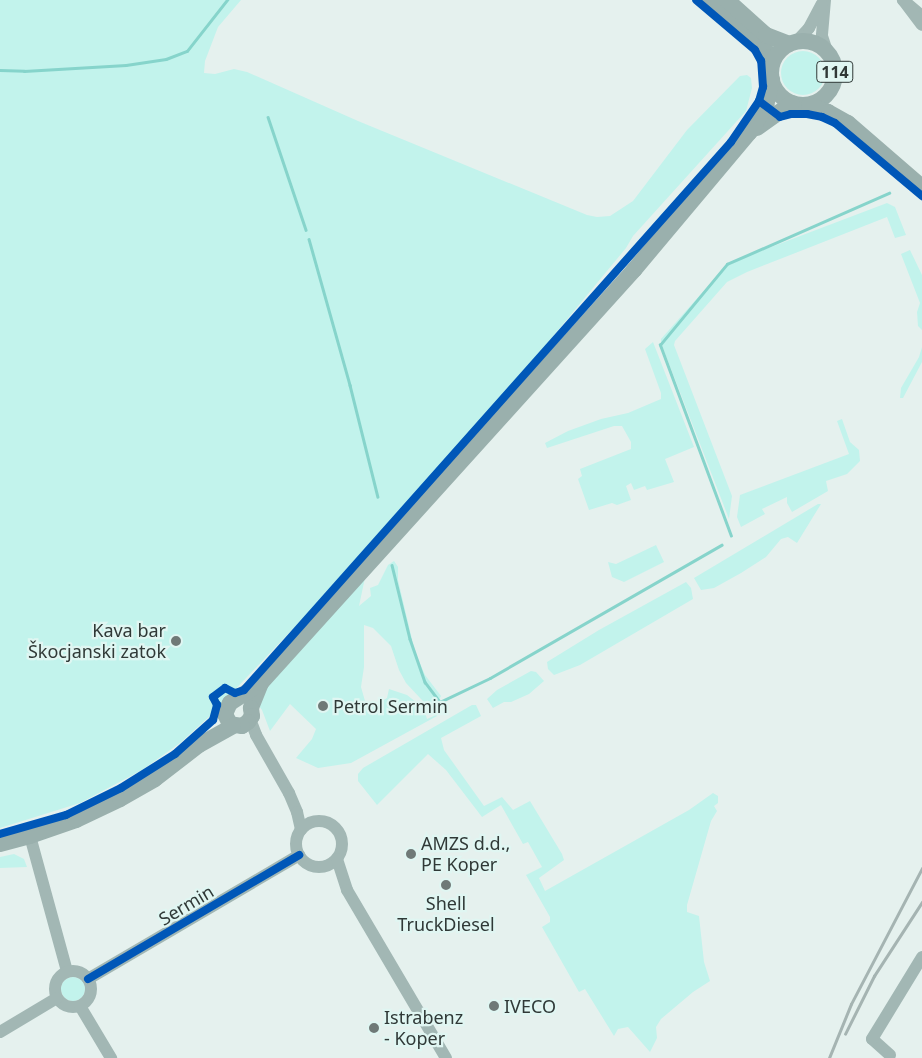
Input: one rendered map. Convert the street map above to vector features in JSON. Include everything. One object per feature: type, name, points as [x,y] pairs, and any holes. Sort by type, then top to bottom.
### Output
[{"type":"main road","points":[[0,844],[76,820],[120,799],[155,779],[239,716],[261,683],[634,270],[750,132],[764,110],[770,93],[770,57],[765,49],[709,0]]},
{"type":"main road","name":"114","points":[[727,0],[766,35],[792,43],[816,44],[827,52],[835,70],[833,84],[838,106],[848,123]]},
{"type":"main road","points":[[750,132],[792,103],[779,94],[771,75],[777,54],[792,43]]},
{"type":"main road","name":"114","points":[[809,105],[824,97],[833,84]]},
{"type":"main road","name":"114","points":[[792,103],[809,105],[828,112],[848,123],[922,187]]},
{"type":"street","points":[[792,43],[809,28],[825,0]]},
{"type":"street","points":[[825,0],[822,36],[827,52]]},
{"type":"street","points":[[902,0],[922,16]]},
{"type":"street","points":[[902,0],[922,25]]},
{"type":"street","points":[[239,716],[289,793],[297,812],[301,830]]},
{"type":"street","points":[[289,793],[317,821]]},
{"type":"street","points":[[317,821],[328,823],[340,834],[343,845],[337,859],[325,867],[310,866],[299,855],[296,842],[301,830],[308,824],[317,821]]},
{"type":"street","points":[[30,836],[67,972]]},
{"type":"street","name":"Sermin","points":[[88,979],[299,855]]},
{"type":"street","points":[[337,859],[347,890],[446,1058]]},
{"type":"street","points":[[325,867],[347,890]]},
{"type":"street","points":[[890,1055],[872,1039],[922,957]]},
{"type":"street","points":[[77,971],[88,979],[90,995],[80,1006],[64,1005],[57,998],[56,982],[67,972],[77,971]]},
{"type":"street","points":[[0,1032],[57,998]]},
{"type":"street","points":[[80,1006],[111,1058]]},
{"type":"shaded area","points":[[0,0],[241,0],[218,27],[205,61],[204,73],[215,74],[234,69],[247,72],[358,121],[587,215],[597,217],[610,216],[633,201],[687,130],[740,76],[747,75],[751,78],[752,88],[746,111],[633,236],[626,248],[535,358],[305,616],[211,715],[180,743],[142,770],[80,803],[0,828]]},
{"type":"shaded area","points":[[799,51],[807,51],[819,57],[825,73],[819,89],[807,95],[799,95],[787,89],[781,77],[781,69],[787,57]]},
{"type":"shaded area","points":[[887,203],[895,207],[906,235],[895,238],[887,217],[747,272],[727,282],[675,341],[674,345],[732,496],[729,519],[661,339],[724,268],[740,259]]},
{"type":"shaded area","points":[[910,250],[922,275],[922,330],[918,326],[917,312],[920,303],[901,254]]},
{"type":"shaded area","points":[[653,342],[694,447],[665,459],[674,482],[647,490],[645,486],[634,490],[631,483],[626,486],[631,500],[617,505],[612,503],[589,510],[578,479],[582,476],[580,469],[631,449],[631,442],[622,426],[614,426],[547,448],[545,443],[568,431],[601,419],[628,413],[661,399],[661,393],[645,349]]},
{"type":"shaded area","points":[[922,347],[922,362],[903,398],[900,398],[901,388],[919,357]]},
{"type":"shaded area","points":[[842,419],[850,442],[859,450],[860,461],[847,474],[826,481],[828,491],[792,512],[787,503],[787,497],[762,509],[765,514],[741,527],[737,517],[740,495],[849,454],[837,421]]},
{"type":"shaded area","points":[[818,504],[821,504],[797,543],[788,537],[781,539],[766,557],[741,573],[714,588],[701,590],[694,578]]},
{"type":"shaded area","points":[[656,545],[664,562],[624,582],[612,577],[608,562],[616,564]]},
{"type":"shaded area","points":[[394,561],[398,567],[398,580],[415,652],[425,675],[441,696],[436,705],[437,716],[351,763],[318,768],[296,758],[312,739],[316,729],[290,704],[270,731],[262,710],[255,701],[366,573],[359,606],[371,596],[370,588],[378,585],[388,565]],"holes":[[[364,625],[373,628],[391,646],[399,670],[406,683],[436,715],[427,719],[424,709],[416,702],[407,695],[389,689],[387,698],[372,707],[365,701],[361,687],[364,667]]]},
{"type":"shaded area","points":[[686,582],[691,588],[693,599],[580,665],[554,675],[548,669],[547,662],[599,630]]},
{"type":"shaded area","points":[[531,671],[536,672],[544,681],[529,694],[511,702],[504,702],[493,708],[487,699],[497,690]]},
{"type":"shaded area","points":[[472,705],[476,705],[481,716],[441,738],[444,750],[484,806],[502,797],[513,810],[530,801],[564,860],[539,878],[545,891],[689,810],[713,793],[718,796],[718,803],[714,806],[717,811],[711,821],[687,905],[687,912],[699,916],[704,962],[710,981],[693,992],[661,1019],[656,1027],[657,1038],[650,1052],[628,1027],[618,1029],[614,1036],[585,989],[579,992],[542,927],[550,922],[550,917],[526,875],[542,867],[528,842],[523,844],[501,805],[482,817],[446,770],[428,754],[377,805],[358,781],[358,774],[363,768]]},
{"type":"shaded area","points":[[14,854],[24,859],[27,867],[0,868],[0,857]]},
{"type":"shaded area","points":[[73,977],[82,980],[85,989],[82,998],[73,1001],[64,998],[61,989],[64,980]]},
{"type":"waterway","points":[[0,70],[24,71],[126,65],[166,59],[187,51],[227,0]]},
{"type":"waterway","points":[[268,117],[306,230]]},
{"type":"waterway","points":[[731,536],[660,345],[727,264],[889,193]]},
{"type":"waterway","points":[[309,239],[350,385],[378,497]]},
{"type":"waterway","points":[[392,565],[410,639],[425,682],[440,702],[490,678],[721,545]]},
{"type":"railway","points":[[829,1058],[851,1004],[922,868]]},
{"type":"railway","points":[[845,1034],[874,976],[922,902]]},
{"type":"cycle path","points":[[0,834],[66,815],[121,788],[175,754],[213,720],[217,705],[213,697],[225,688],[235,693],[244,690],[731,142],[759,101],[763,87],[761,61],[755,50],[696,0]]},
{"type":"cycle path","points":[[759,101],[780,117],[791,114],[807,114],[822,117],[835,123],[922,196]]},
{"type":"cycle path","points":[[88,979],[299,855]]},
{"type":"place","name":"Kava bar Škocjanski zatok","points":[[176,641]]},
{"type":"place","name":"Petrol Sermin","points":[[323,706]]},
{"type":"place","name":"AMZS d.d., PE Koper","points":[[411,854]]},
{"type":"place","name":"Shell TruckDiesel","points":[[446,885]]},
{"type":"place","name":"IVECO","points":[[494,1006]]},
{"type":"place","name":"Istrabenz - Koper","points":[[374,1028]]}]
